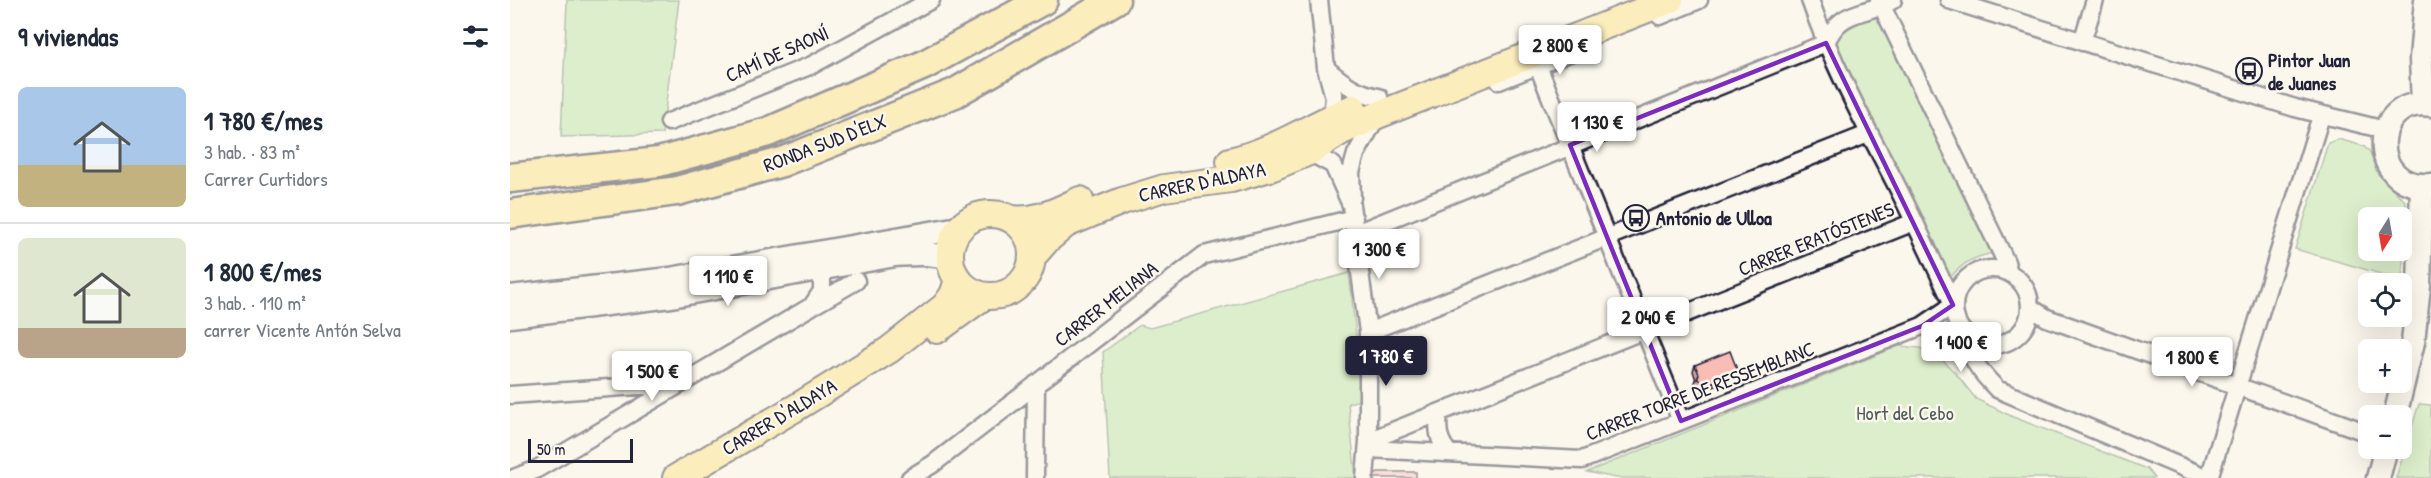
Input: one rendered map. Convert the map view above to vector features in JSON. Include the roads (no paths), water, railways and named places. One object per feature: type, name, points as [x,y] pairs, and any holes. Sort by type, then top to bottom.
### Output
[{"type":"highway","name":"RONDA SUD D'ELX","points":[[510,178],[659,162],[768,132],[924,65],[1043,0]]},
{"type":"highway","name":"RONDA SUD D'ELX","points":[[510,213],[677,191],[782,162],[955,93],[1115,0]]},
{"type":"main road","points":[[1378,106],[1621,0]]},
{"type":"main road","points":[[1378,106],[1412,102],[1533,52],[1670,0]]},
{"type":"main road","points":[[2398,405],[2413,342],[2426,185],[2403,180],[2390,167],[2383,152],[2385,130],[2390,122],[2402,110],[2427,104],[2421,58],[2426,0]]},
{"type":"main road","name":"CARRER D'ALDAYA","points":[[1011,219],[1026,220],[1053,213],[1114,185],[1157,172],[1212,165],[1251,156],[1287,142],[1335,116],[1378,106]]},
{"type":"main road","name":"CARRER D'ALDAYA","points":[[1033,256],[1066,224],[1122,201],[1164,188],[1231,179],[1273,167],[1309,153],[1378,106]]},
{"type":"main road","points":[[510,316],[822,280],[895,255],[923,253],[936,254],[954,270],[965,288],[984,296],[996,296],[1017,287],[1025,278],[1033,256],[1027,234],[1011,219],[989,214],[968,220],[959,228],[950,248],[954,270]]},
{"type":"main road","points":[[510,297],[670,279],[959,228]]},
{"type":"main road","name":"CARRER D'ALDAYA","points":[[675,478],[889,350],[945,306],[953,295],[954,270]]},
{"type":"main road","name":"CARRER D'ALDAYA","points":[[697,478],[876,372],[984,296]]},
{"type":"main road","points":[[2378,478],[2383,459]]},
{"type":"street","name":"CAMÍ DE SAONÍ","points":[[669,122],[812,65],[931,0]]},
{"type":"street","points":[[1319,0],[1326,68],[1334,97],[1335,116]]},
{"type":"street","points":[[1412,102],[1433,105],[1538,66],[1700,0]]},
{"type":"street","points":[[1810,0],[1826,44],[1953,304],[1955,320],[1964,334],[1970,354],[1980,372],[1997,389],[2209,478],[2321,116]]},
{"type":"street","points":[[1949,0],[2321,116],[2385,130]]},
{"type":"street","points":[[2082,42],[2095,0]]},
{"type":"street","points":[[1826,44],[1832,28],[1885,2],[2006,262],[2009,273]]},
{"type":"street","name":"CARRER MELIANA","points":[[910,478],[933,464],[1204,255],[1354,218],[1570,145],[1826,44]]},
{"type":"street","points":[[1538,66],[1681,421]]},
{"type":"street","points":[[1326,68],[1345,85],[1378,106],[1356,154],[1352,172],[1354,218],[1368,332],[1369,410],[1365,478]]},
{"type":"street","points":[[1368,332],[1868,134]]},
{"type":"street","points":[[1309,153],[1333,165],[1354,218]]},
{"type":"street","name":"CARRER ERATÓSTENES","points":[[1368,445],[1400,428],[1914,222]]},
{"type":"street","points":[[1953,304],[1960,285],[1973,274],[1990,269],[2009,273],[2018,279],[2026,290],[2031,308],[2028,322],[2021,333],[2011,341],[1994,346],[1978,343],[1964,334]]},
{"type":"street","points":[[812,306],[822,280]]},
{"type":"street","points":[[514,478],[537,470],[856,281]]},
{"type":"street","name":"CARRER TORRE DE RESSEMBLANC","points":[[1368,445],[1449,453],[1582,460],[1922,326],[1953,304]]},
{"type":"street","points":[[2031,308],[2047,318],[2358,429]]},
{"type":"street","points":[[510,395],[684,382]]},
{"type":"street","points":[[1035,478],[1036,384]]},
{"type":"street","points":[[627,386],[635,402],[634,410],[630,414]]},
{"type":"street","points":[[1369,410],[1386,422],[1400,428]]},
{"type":"street","points":[[1439,413],[1438,434],[1442,445],[1449,453]]},
{"type":"street","points":[[2165,461],[2171,478]]},
{"type":"place","name":"Pintor Juan de Juanes","points":[[2249,71]]},
{"type":"place","name":"Antonio de Ulloa","points":[[1636,218]]},
{"type":"park label","name":"Hort del Cebo","points":[[1905,413]]}]
